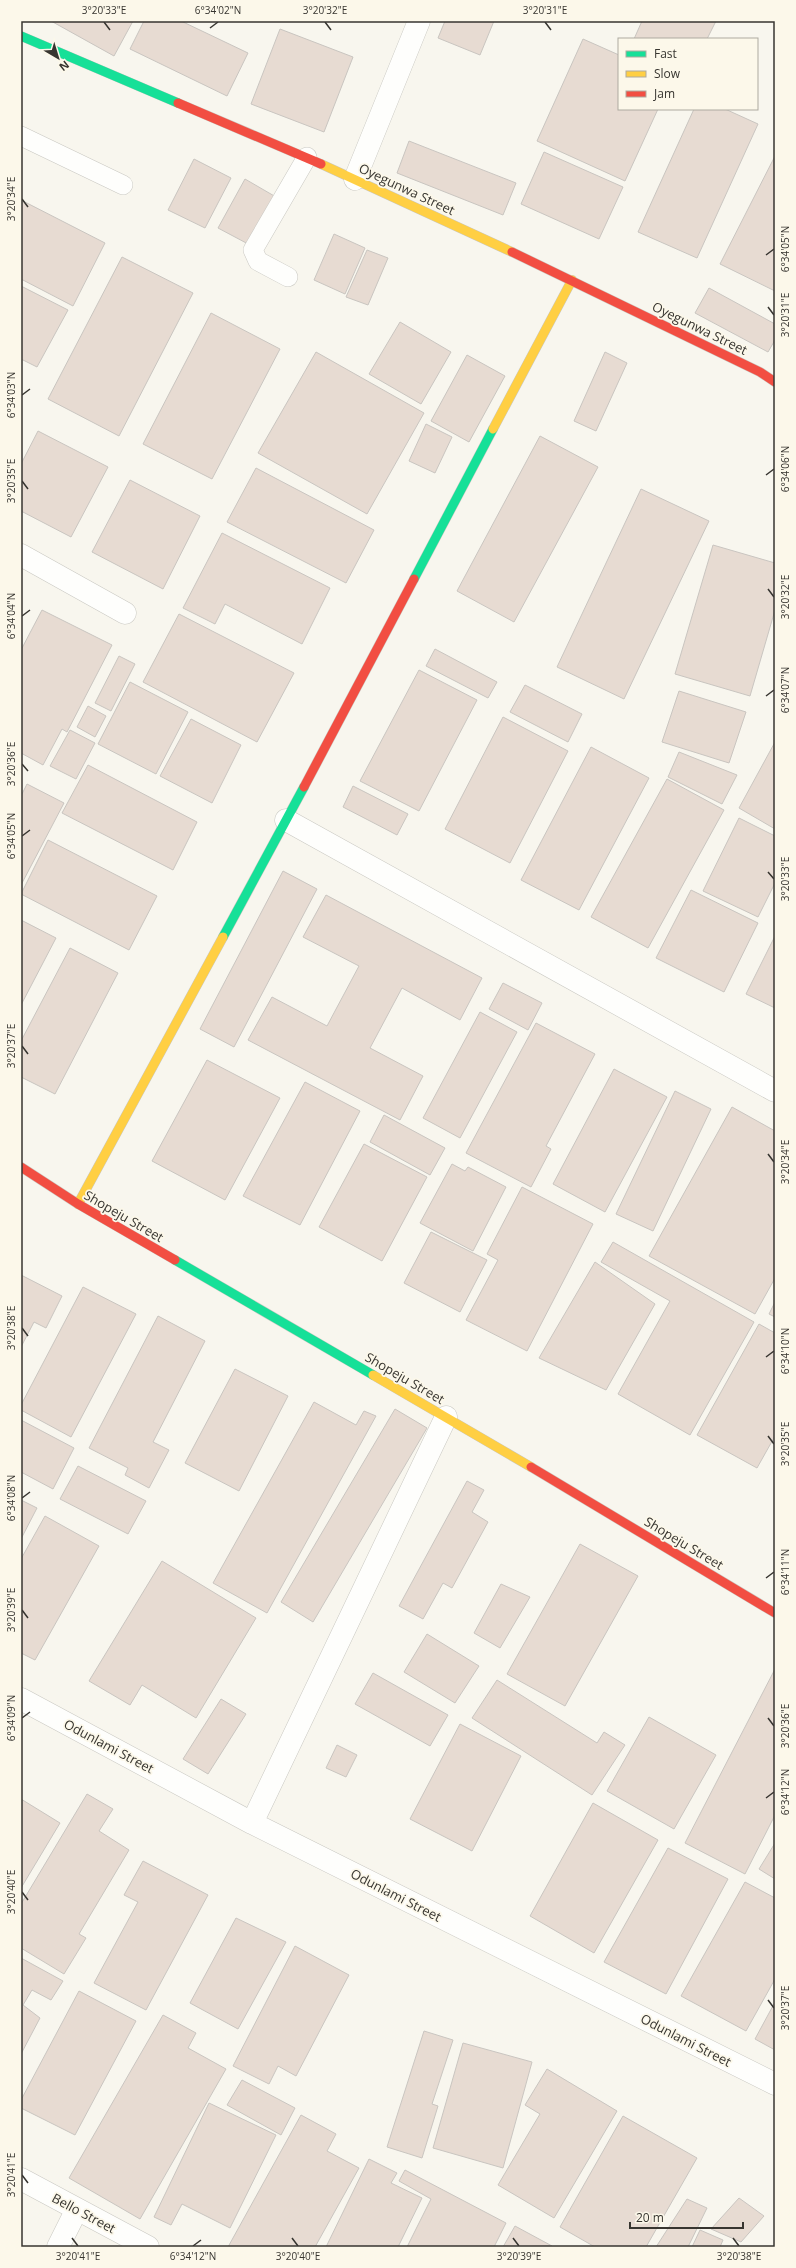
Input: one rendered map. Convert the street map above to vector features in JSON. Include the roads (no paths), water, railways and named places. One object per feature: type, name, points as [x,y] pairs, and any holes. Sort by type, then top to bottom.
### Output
[{"type":"street","points":[[355,179],[419,21]]},
{"type":"street","name":"Oyegunwa Street","points":[[21,36],[355,179],[572,280],[760,372],[775,382]]},
{"type":"street","points":[[78,1204],[286,820],[572,280]]},
{"type":"street","points":[[21,555],[125,612]]},
{"type":"street","points":[[286,820],[775,1091]]},
{"type":"street","name":"Shopeju Street","points":[[21,1167],[78,1204],[446,1417],[775,1613]]},
{"type":"street","points":[[252,1823],[446,1417]]},
{"type":"street","name":"Odunlami Street","points":[[21,1699],[252,1823],[775,2084]]},
{"type":"street","name":"Bello Street","points":[[21,2179],[148,2247]]},
{"type":"street","points":[[58,2247],[77,2209]]},
{"type":"lane","points":[[21,136],[123,185]]},
{"type":"lane","points":[[288,277],[258,261],[253,250],[306,157]]}]
